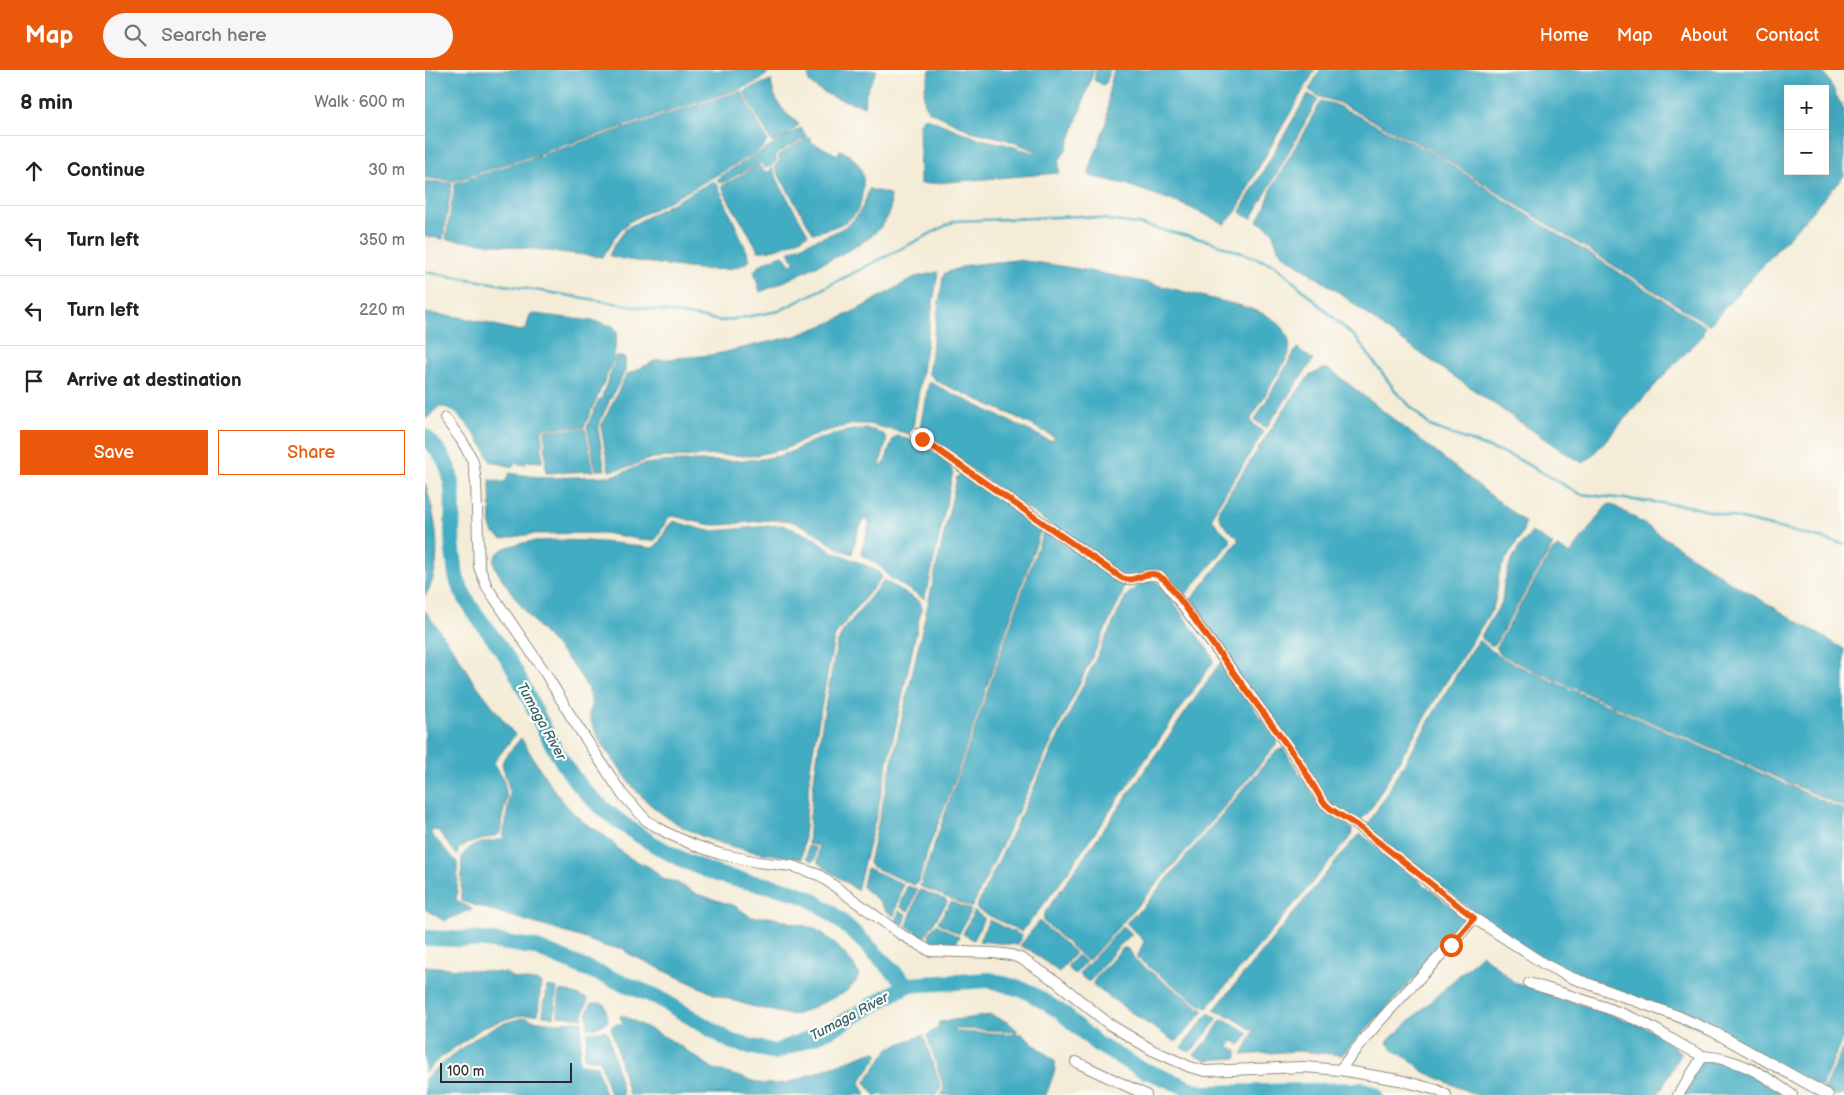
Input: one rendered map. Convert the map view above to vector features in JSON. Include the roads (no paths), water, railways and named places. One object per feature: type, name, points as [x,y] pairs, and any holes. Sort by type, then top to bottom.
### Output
[{"type":"street","points":[[445,418],[462,441],[473,461],[476,482],[479,567],[487,587],[546,674],[572,718],[622,794],[647,821],[669,834],[703,848],[758,862],[792,866],[819,875],[902,935],[930,951],[994,953],[1023,959],[1057,982],[1109,1024],[1152,1050],[1190,1068],[1205,1071],[1303,1067],[1340,1070],[1399,1080],[1437,1090],[1446,1095]]},
{"type":"street","points":[[915,434],[1122,578],[1128,580],[1149,574],[1161,577],[1167,582],[1295,756],[1323,802],[1362,829],[1474,918],[1544,964],[1714,1032],[1828,1095]]},
{"type":"street","points":[[1340,1070],[1383,1015],[1451,945],[1474,918]]},
{"type":"street","points":[[1529,983],[1634,1018],[1656,1028],[1703,1056],[1730,1061],[1754,1069],[1792,1095]]},
{"type":"street","points":[[1678,1095],[1703,1056]]},
{"type":"street","points":[[1077,1062],[1145,1095]]},
{"type":"water","points":[[425,70],[770,70],[761,80],[740,89],[454,181],[425,178]]},
{"type":"water","points":[[808,70],[877,70],[866,93],[864,106],[835,97],[815,87],[809,82]]},
{"type":"water","points":[[930,70],[1094,70],[1067,148],[1059,161],[1059,173],[920,183],[919,124],[924,117],[979,139],[1001,143],[1034,153],[1036,151],[1005,139],[971,131],[929,111],[924,102],[924,96]]},
{"type":"water","points":[[1096,70],[1110,70],[1106,83],[1103,85],[1094,80]]},
{"type":"water","points":[[1114,70],[1315,70],[1256,172],[1236,212],[1225,224],[1184,205],[1125,184],[1090,176],[1089,171],[1107,120],[1109,90]]},
{"type":"water","points":[[1320,70],[1820,70],[1826,76],[1844,110],[1844,176],[1709,325],[1436,153],[1337,102],[1320,97],[1309,90]]},
{"type":"water","points":[[771,80],[778,102],[799,125],[788,135],[772,143],[744,93],[748,89]]},
{"type":"water","points":[[741,91],[767,140],[765,146],[692,189],[629,222],[618,233],[602,257],[446,239],[455,183]]},
{"type":"water","points":[[1308,94],[1318,99],[1252,218],[1245,216],[1240,211]]},
{"type":"water","points":[[1321,101],[1334,104],[1436,155],[1521,211],[1705,326],[1702,336],[1588,460],[1583,463],[1562,451],[1391,333],[1341,294],[1285,256],[1278,249],[1272,230],[1257,221],[1273,186]]},
{"type":"water","points":[[801,128],[807,137],[777,153],[775,156],[777,160],[772,166],[765,168],[760,163],[724,182],[719,183],[717,180],[719,177]]},
{"type":"water","points":[[810,137],[811,142],[838,155],[840,150],[853,158],[860,168],[863,180],[860,204],[853,216],[840,225],[813,233],[774,167],[780,160],[778,155]]},
{"type":"water","points":[[759,165],[764,171],[768,172],[772,168],[808,234],[797,241],[764,251],[758,251],[722,186]]},
{"type":"water","points":[[425,181],[452,183],[443,239],[425,236]]},
{"type":"water","points":[[713,181],[717,184],[750,260],[742,265],[717,270],[689,268],[610,256],[615,244],[627,228]]},
{"type":"water","points":[[869,189],[889,194],[890,207],[886,219],[878,230],[840,255],[760,292],[754,271],[760,265],[783,255],[790,265],[795,262],[789,252],[838,231],[848,224],[857,216],[864,205]]},
{"type":"water","points":[[1016,260],[1064,266],[1111,275],[1236,304],[1257,311],[1275,321],[1282,327],[1288,337],[1288,356],[1251,419],[1251,422],[1263,432],[1262,435],[1216,508],[1212,518],[1217,526],[1230,538],[1230,543],[1180,601],[1162,575],[1123,576],[919,432],[929,382],[1048,440],[1053,440],[1055,437],[1012,415],[936,381],[928,373],[945,273],[968,265]]},
{"type":"water","points":[[938,272],[912,433],[868,424],[854,424],[819,433],[785,449],[752,456],[721,455],[652,458],[629,467],[609,471],[601,427],[626,375],[657,360],[712,355],[795,336],[832,322],[915,277]]},
{"type":"water","points":[[425,313],[459,317],[520,331],[526,329],[530,315],[535,314],[593,321],[613,326],[617,331],[614,359],[584,427],[544,428],[542,430],[542,462],[526,461],[525,465],[514,463],[513,467],[490,461],[471,428],[448,408],[440,407],[427,418],[425,417]]},
{"type":"water","points":[[1297,348],[1313,360],[1266,428],[1255,420]]},
{"type":"water","points":[[617,356],[625,358],[625,371],[610,400],[607,399],[609,402],[598,429],[605,470],[596,470],[587,427],[599,399],[605,398],[602,396]]},
{"type":"water","points":[[1323,369],[1328,369],[1337,375],[1525,522],[1522,534],[1500,571],[1492,610],[1441,690],[1368,813],[1359,822],[1335,811],[1187,607],[1238,541],[1238,538],[1222,522],[1219,509],[1283,411],[1309,376]]},
{"type":"water","points":[[585,429],[594,471],[546,473],[545,430]]},
{"type":"water","points":[[867,429],[877,431],[886,438],[880,467],[884,464],[893,439],[896,436],[912,441],[936,453],[949,465],[953,472],[924,599],[889,577],[883,569],[862,555],[861,552],[870,523],[866,519],[858,530],[852,554],[836,547],[799,524],[783,520],[717,525],[671,516],[654,541],[603,533],[531,534],[502,539],[492,532],[490,480],[506,481],[509,473],[545,478],[608,476],[652,463],[763,459],[783,455],[832,435]]},
{"type":"water","points":[[961,473],[1036,524],[1040,532],[949,796],[928,849],[919,881],[914,885],[871,866],[869,863],[957,477]]},
{"type":"water","points":[[425,483],[435,526],[437,556],[431,584],[425,596]]},
{"type":"water","points":[[1611,504],[1729,581],[1844,649],[1844,807],[1498,653],[1496,647],[1552,551],[1558,547],[1569,554],[1571,553],[1607,505]]},
{"type":"water","points":[[673,521],[713,531],[782,525],[813,537],[830,550],[874,569],[881,575],[881,578],[834,638],[811,762],[802,859],[748,850],[704,837],[678,824],[643,798],[630,783],[597,735],[589,713],[591,703],[589,692],[583,680],[566,657],[520,604],[494,565],[497,553],[507,547],[526,542],[557,540],[591,541],[653,548]]},
{"type":"water","points":[[1046,532],[1118,579],[1123,584],[1122,595],[972,907],[970,907],[920,886],[1030,569],[1043,533]]},
{"type":"water","points":[[1532,532],[1553,545],[1495,644],[1491,646],[1481,636],[1502,602],[1504,583],[1511,561]]},
{"type":"water","points":[[884,580],[921,603],[921,610],[876,817],[857,890],[818,863],[819,846],[808,844],[812,793],[837,644],[843,631]]},
{"type":"water","points":[[1150,580],[1156,581],[1164,589],[1208,650],[1213,662],[1060,883],[1022,932],[976,908],[1126,596],[1135,587]]},
{"type":"water","points":[[425,611],[458,656],[471,678],[515,735],[494,762],[504,781],[507,798],[501,822],[501,831],[498,835],[467,844],[459,848],[457,855],[438,831],[432,830],[431,834],[457,862],[456,901],[472,909],[444,921],[425,909]]},
{"type":"water","points":[[1479,640],[1497,655],[1514,664],[1844,810],[1844,1035],[1822,1086],[1819,1087],[1735,1043],[1539,962],[1366,828],[1462,665]]},
{"type":"water","points":[[1220,663],[1278,741],[1277,744],[1201,834],[1090,959],[1086,960],[1043,921],[1044,914]]},
{"type":"water","points":[[521,738],[564,803],[582,821],[610,840],[624,854],[648,866],[662,879],[676,882],[697,894],[735,906],[751,917],[770,917],[813,928],[824,934],[843,952],[855,967],[859,975],[855,983],[844,993],[798,1014],[790,1015],[716,995],[627,953],[623,948],[607,947],[461,901],[462,857],[465,852],[474,846],[503,839],[510,794],[502,764],[504,758]]},
{"type":"water","points":[[1283,748],[1322,809],[1349,826],[1352,829],[1351,836],[1207,1008],[1197,1003],[1137,958],[1144,941],[1126,923],[1143,907],[1275,752]]},
{"type":"water","points":[[1361,834],[1464,917],[1464,926],[1342,1055],[1296,1051],[1242,1055],[1254,1031],[1233,1018],[1214,1010],[1352,842]]},
{"type":"water","points":[[808,846],[816,848],[815,860],[812,861],[807,858]]},
{"type":"water","points":[[867,868],[903,884],[894,916],[885,910],[879,901],[862,887]]},
{"type":"water","points":[[907,886],[917,889],[909,911],[900,907]]},
{"type":"water","points":[[921,890],[947,902],[924,938],[907,926],[919,891]]},
{"type":"water","points":[[951,902],[971,910],[959,934],[938,922]]},
{"type":"water","points":[[899,911],[907,914],[904,924],[898,924],[896,921]]},
{"type":"water","points":[[974,911],[984,918],[974,940],[963,934]]},
{"type":"water","points":[[989,920],[1022,936],[1017,945],[979,941]]},
{"type":"water","points":[[1039,921],[1075,953],[1059,972],[1030,950],[1020,946]]},
{"type":"water","points":[[936,924],[959,937],[956,942],[941,942],[932,945],[929,934]]},
{"type":"water","points":[[1123,926],[1132,934],[1117,948],[1090,981],[1087,981],[1079,974]]},
{"type":"water","points":[[1123,948],[1129,949],[1137,962],[1204,1011],[1176,1042],[1094,986],[1093,983],[1098,975]]},
{"type":"water","points":[[1482,954],[1514,982],[1644,1026],[1667,1041],[1681,1053],[1658,1095],[1476,1095],[1422,1071],[1415,1063],[1393,1050],[1387,1043],[1390,1039]]},
{"type":"water","points":[[1077,955],[1086,962],[1075,974],[1067,967]]},
{"type":"water","points":[[425,966],[506,973],[513,978],[541,982],[538,1014],[516,1016],[485,1026],[439,1059],[425,1073]]},
{"type":"water","points":[[547,986],[557,988],[554,1017],[543,1016]]},
{"type":"water","points":[[562,990],[588,999],[582,1018],[558,1016],[559,992]]},
{"type":"water","points":[[591,1003],[602,1003],[605,1005],[608,1021],[601,1026],[588,1028],[587,1013]]},
{"type":"water","points":[[1209,1013],[1218,1019],[1194,1048],[1186,1051],[1182,1047]]},
{"type":"water","points":[[991,1015],[1008,1022],[1018,1031],[955,1029],[955,1032],[1022,1034],[1055,1061],[1055,1070],[1046,1095],[941,1095],[944,1088],[927,1035],[938,1028],[939,1022]]},
{"type":"water","points":[[620,1016],[624,1016],[669,1039],[714,1069],[763,1084],[787,1083],[874,1051],[878,1053],[878,1056],[860,1082],[866,1095],[629,1095],[611,1027],[616,1024],[624,1024]]},
{"type":"water","points":[[524,1018],[555,1023],[582,1022],[579,1061],[582,1064],[597,1066],[605,1095],[425,1095],[425,1079],[474,1039],[497,1026]]},
{"type":"water","points":[[1221,1020],[1226,1020],[1249,1033],[1240,1045],[1233,1040],[1229,1047],[1237,1051],[1237,1058],[1206,1060],[1194,1055],[1209,1039]]},
{"type":"water","points":[[606,1030],[623,1095],[610,1095],[600,1060],[585,1058],[584,1055],[588,1032]]},
{"type":"water","points":[[923,1035],[941,1087],[937,1095],[875,1095],[865,1082],[889,1048]]},
{"type":"water","points":[[1842,1049],[1844,1050],[1844,1095],[1833,1095],[1824,1089]]},
{"type":"water","points":[[1701,1060],[1739,1066],[1784,1095],[1679,1095]]},
{"type":"waterway","points":[[425,272],[723,321],[779,311],[955,221],[1081,216],[1142,225],[1209,241],[1275,265],[1357,339],[1397,393],[1430,426],[1516,458],[1580,494],[1688,506],[1844,544]]},
{"type":"waterway","name":"Tumaga River","points":[[425,437],[438,451],[447,465],[451,480],[453,494],[452,541],[456,573],[463,594],[476,615],[507,656],[550,740],[576,781],[606,811],[645,839],[666,851],[727,877],[786,890],[819,904],[859,937],[907,985]]},
{"type":"waterway","name":"Tumaga River","points":[[425,938],[485,940],[534,947],[657,997],[732,1042],[775,1052],[830,1030],[907,985],[990,980],[1027,991],[1061,1012],[1097,1044],[1139,1068],[1201,1093],[1363,1090],[1375,1095]]}]
